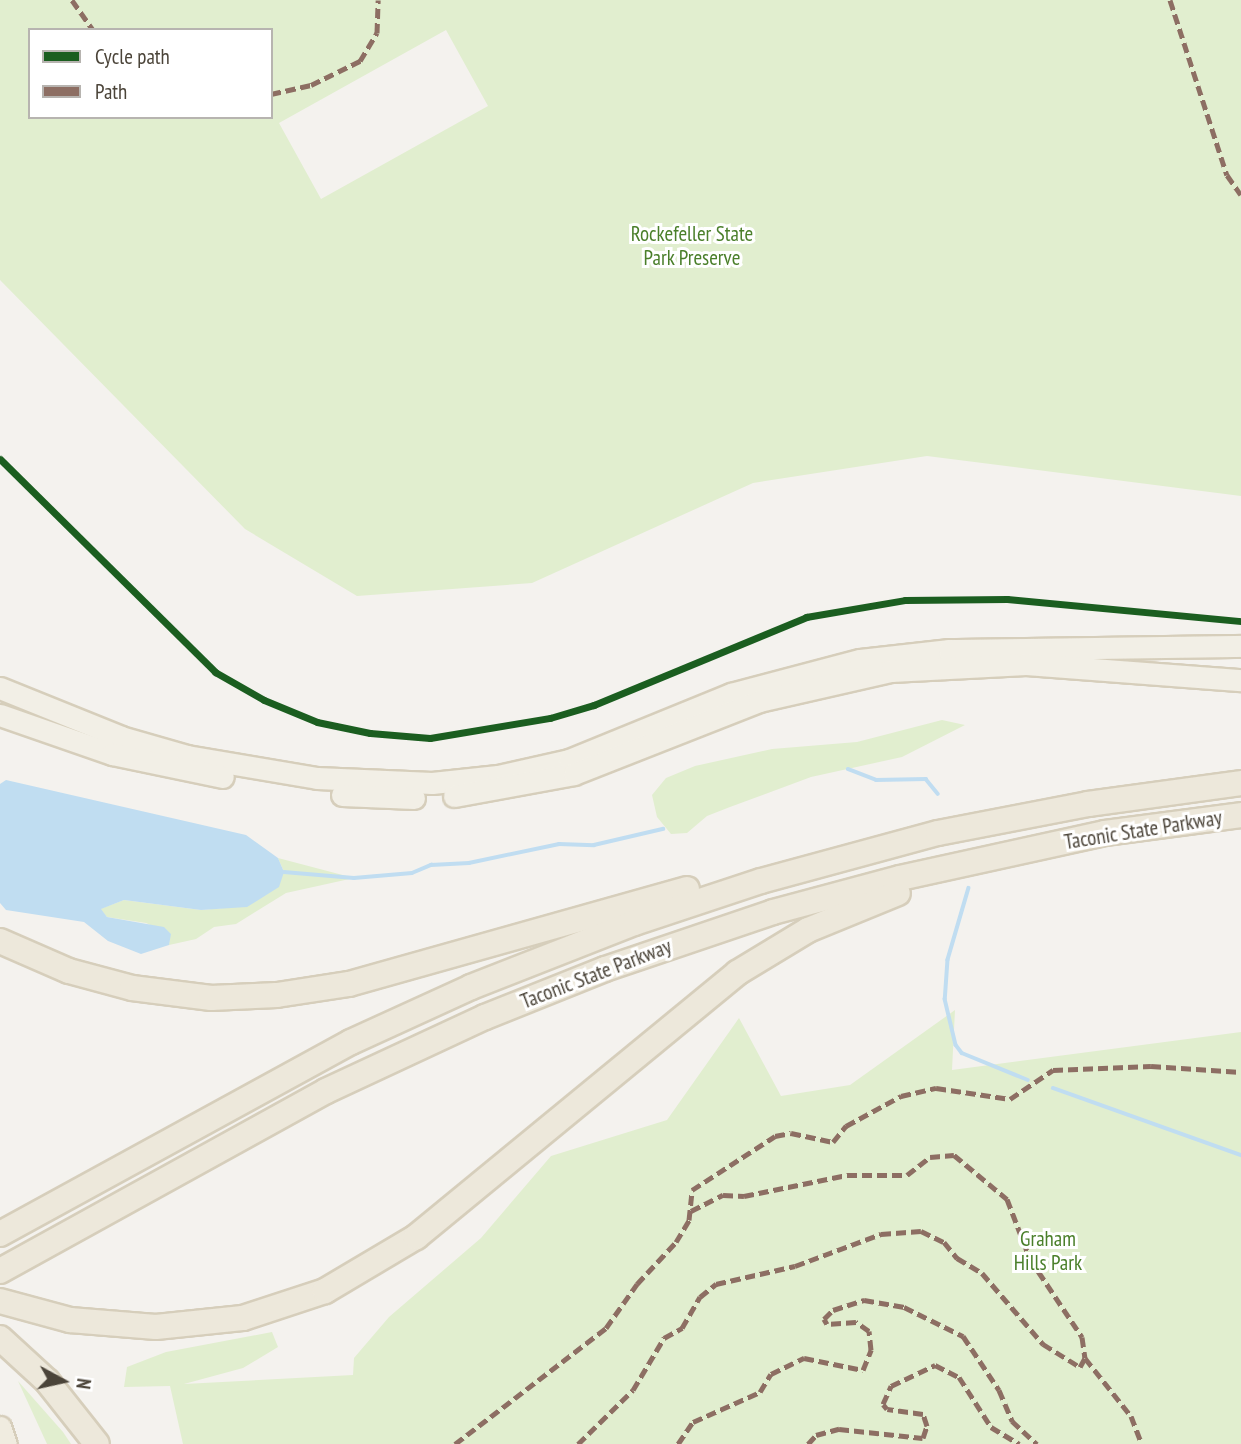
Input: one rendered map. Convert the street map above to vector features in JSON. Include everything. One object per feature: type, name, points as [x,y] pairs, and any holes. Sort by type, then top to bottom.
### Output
[{"type":"highway","name":"Taconic State Parkway","points":[[4,1232],[263,1086],[431,1004],[634,923],[805,869],[912,840],[1053,810],[1241,783]]},
{"type":"highway","name":"Taconic State Parkway","points":[[9,1266],[307,1101],[535,996],[773,912],[1007,854],[1149,825],[1241,815]]},
{"type":"highway","points":[[0,1301],[69,1320],[156,1327],[243,1318],[325,1291],[415,1237],[692,1008],[765,954],[853,909],[1007,854]]},
{"type":"highway","points":[[0,941],[69,971],[132,988],[197,997],[270,996],[356,982],[704,884],[805,869]]},
{"type":"highway","points":[[6,1343],[63,1399],[97,1444]]},
{"type":"highway","points":[[0,1427],[6,1444]]},
{"type":"main road","points":[[0,688],[112,734],[180,754],[317,778],[432,783],[498,776],[569,760],[732,694],[860,660],[994,648],[1241,646]]},
{"type":"main road","points":[[0,715],[91,748],[156,765],[332,793],[423,798],[487,793],[553,780],[759,701],[891,671],[1026,664],[1241,680]]},
{"type":"green space","name":"Rockefeller State Park Preserve","points":[[0,0],[1241,0],[1241,496],[927,456],[753,483],[532,583],[357,596],[245,529],[0,280]],"holes":[[[446,30],[488,106],[321,199],[279,123]]]},
{"type":"green space","points":[[942,720],[965,725],[902,757],[811,777],[730,807],[707,816],[687,833],[671,834],[657,817],[652,795],[666,778],[695,766],[772,749],[857,742]]},
{"type":"green space","points":[[278,858],[354,878],[286,893],[236,924],[214,927],[196,939],[169,945],[170,934],[146,923],[107,917],[100,909],[124,900],[201,910],[247,906],[284,872]]},
{"type":"green space","name":"Graham Hills Park","points":[[955,1010],[952,1070],[1241,1032],[1241,1444],[183,1444],[170,1386],[124,1387],[127,1367],[166,1352],[272,1332],[278,1347],[243,1368],[184,1384],[353,1375],[354,1358],[389,1317],[481,1238],[551,1156],[667,1120],[739,1018],[781,1096],[850,1085]]},
{"type":"green space","points":[[18,1381],[63,1432],[71,1444],[47,1444]]},
{"type":"water","points":[[6,780],[246,835],[278,858],[284,872],[279,887],[247,907],[201,910],[124,900],[101,909],[107,917],[164,927],[171,934],[169,945],[141,954],[108,941],[84,922],[6,910],[0,903],[0,784]]},
{"type":"waterway","points":[[848,769],[876,780],[926,779],[938,794]]},
{"type":"waterway","points":[[284,872],[354,878],[412,873],[431,865],[469,863],[559,844],[594,845],[663,829]]},
{"type":"waterway","points":[[969,888],[948,960],[945,999],[956,1045],[962,1053],[1028,1080]]},
{"type":"waterway","points":[[1053,1088],[1241,1155]]},
{"type":"marked path","points":[[72,0],[92,28]]},
{"type":"marked path","points":[[273,94],[311,85],[360,61],[377,33],[378,0]]},
{"type":"marked path","points":[[1170,0],[1227,175],[1241,195]]},
{"type":"marked path","points":[[455,1444],[606,1328],[637,1284],[676,1242],[689,1220],[692,1190],[775,1136],[791,1133],[833,1142],[846,1126],[901,1096],[936,1088],[1010,1099],[1053,1070],[1151,1066],[1241,1072]]},
{"type":"marked path","points":[[691,1211],[723,1195],[744,1196],[847,1175],[907,1175],[930,1157],[954,1155],[1007,1199],[1030,1259],[1082,1337],[1085,1358],[1131,1416],[1142,1444]]},
{"type":"marked path","points":[[578,1444],[633,1390],[664,1338],[682,1328],[700,1297],[716,1284],[795,1266],[881,1234],[921,1231],[944,1242],[957,1258],[982,1273],[1043,1344],[1080,1367],[1085,1358]]},
{"type":"marked path","points":[[678,1444],[693,1422],[760,1392],[771,1374],[804,1358],[863,1370],[871,1350],[869,1331],[856,1322],[827,1324],[824,1319],[833,1310],[864,1300],[904,1307],[963,1336],[999,1390],[1012,1421],[1037,1444]]},
{"type":"marked path","points":[[808,1444],[816,1435],[839,1429],[923,1438],[927,1426],[923,1414],[887,1409],[883,1404],[891,1386],[935,1365],[959,1377],[991,1427],[1019,1444]]},
{"type":"cycle path","points":[[0,459],[215,672],[264,700],[317,722],[370,733],[430,738],[550,718],[594,705],[806,617],[905,600],[1007,599],[1241,621]]}]
